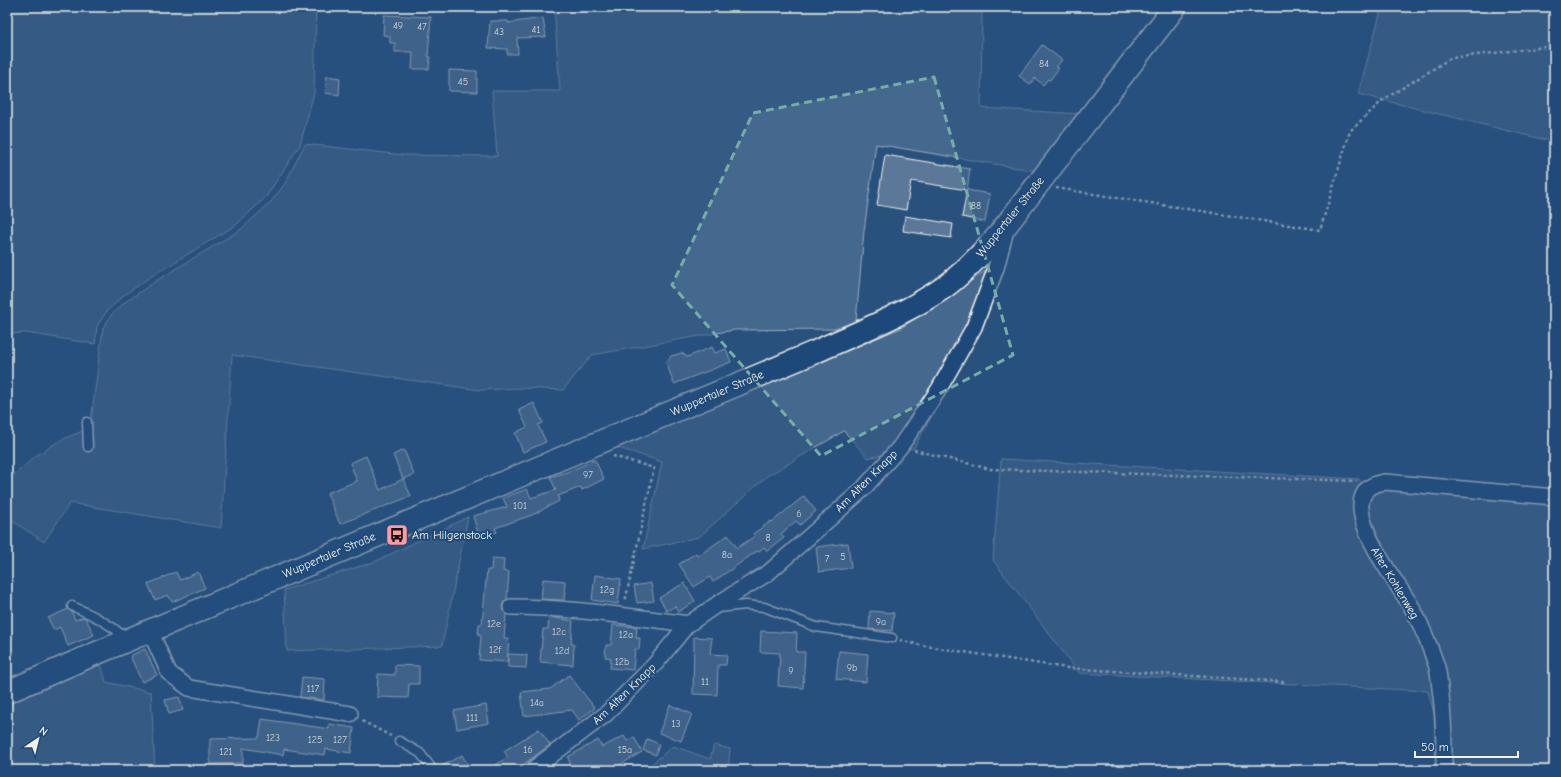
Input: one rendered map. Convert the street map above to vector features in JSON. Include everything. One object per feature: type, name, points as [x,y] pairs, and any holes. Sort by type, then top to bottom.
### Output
[{"type":"main road","name":"Wuppertaler Straße","points":[[7,692],[815,352],[909,309],[946,286],[973,263],[1009,222],[1175,7]]},
{"type":"street","name":"Am Alten Knapp","points":[[532,770],[606,714],[656,663],[689,624],[768,573],[863,489],[900,447],[939,389],[974,327],[996,268],[1004,234],[1009,222]]},
{"type":"street","points":[[1381,482],[1554,497]]},
{"type":"street","name":"Alter Kohlenweg","points":[[1381,482],[1370,486],[1362,496],[1360,499],[1361,512],[1372,544],[1414,611],[1437,666],[1444,714],[1444,770]]},
{"type":"street","points":[[510,607],[528,607],[689,624]]},
{"type":"street","points":[[150,631],[169,673],[189,688],[350,714]]},
{"type":"lane","points":[[87,422],[88,447]]},
{"type":"lane","points":[[712,608],[746,604],[764,607],[816,627],[892,638]]},
{"type":"lane","points":[[72,606],[89,613],[112,626],[128,640]]},
{"type":"lane","points":[[399,741],[420,753],[433,770]]},
{"type":"path","points":[[1040,181],[1056,188],[1320,230],[1350,130],[1383,100],[1451,58],[1554,46]]},
{"type":"path","points":[[900,447],[990,468],[1381,482]]},
{"type":"path","points":[[587,448],[654,468],[621,616]]},
{"type":"path","points":[[892,638],[919,645],[1067,668],[1287,682]]},
{"type":"path","points":[[350,714],[399,741]]},
{"type":"highlighted area","points":[[934,77],[1013,355],[821,456],[672,285],[753,113]]},
{"type":"shaded area","points":[[7,7],[316,7],[314,93],[300,145],[266,197],[236,225],[150,277],[123,296],[107,311],[97,326],[95,344],[26,333],[7,334]]},
{"type":"shaded area","points":[[554,7],[982,7],[981,108],[1081,114],[1036,171],[876,144],[864,231],[856,321],[835,329],[734,330],[592,355],[563,390],[522,388],[480,390],[232,355],[221,528],[70,503],[44,542],[7,517],[7,481],[37,455],[61,440],[90,428],[103,328],[112,314],[125,302],[156,281],[240,230],[270,203],[284,185],[305,144],[403,155],[497,156],[492,91],[560,91]]},
{"type":"shaded area","points":[[1382,7],[1554,7],[1554,142],[1358,94]]},
{"type":"shaded area","points":[[989,268],[989,273],[970,313],[960,340],[948,386],[914,448],[868,458],[844,431],[767,476],[699,537],[643,549],[662,462],[616,447],[901,328]]},
{"type":"shaded area","points":[[1001,459],[1359,479],[1365,492],[1372,489],[1554,499],[1554,770],[1449,770],[1428,691],[1079,673],[993,560]]},
{"type":"shaded area","points":[[468,517],[442,646],[287,651],[284,590],[374,562]]},
{"type":"shaded area","points":[[101,664],[106,682],[151,692],[155,770],[7,770],[7,705]]},
{"type":"shaded area","points":[[714,745],[730,749],[728,770],[645,770],[673,746],[710,759]]},
{"type":"building","points":[[384,15],[431,17],[428,56],[430,57],[429,69],[412,69],[413,52],[395,52],[395,43],[390,43],[390,36],[383,35]]},
{"type":"building","points":[[543,18],[546,37],[517,38],[518,54],[507,54],[507,49],[488,48],[490,21],[508,21],[508,23]]},
{"type":"building","points":[[1042,45],[1062,60],[1056,67],[1059,68],[1050,80],[1048,79],[1043,85],[1035,78],[1030,84],[1019,76]]},
{"type":"building","points":[[449,70],[477,71],[477,92],[449,91]]},
{"type":"building","points":[[327,76],[340,78],[339,95],[325,93]]},
{"type":"building","points":[[885,155],[970,169],[967,190],[911,181],[906,210],[877,205]]},
{"type":"building","points":[[967,190],[990,194],[985,222],[962,217]]},
{"type":"building","points":[[905,216],[953,224],[951,238],[903,231]]},
{"type":"building","points":[[712,347],[715,353],[726,349],[731,362],[674,384],[666,362],[671,356],[682,353],[687,357]]},
{"type":"building","points":[[534,403],[543,423],[538,425],[546,442],[523,452],[515,433],[527,427],[519,410]]},
{"type":"building","points":[[404,450],[414,475],[403,479],[393,455]]},
{"type":"building","points":[[366,456],[380,490],[403,479],[411,496],[340,524],[327,493],[357,481],[350,463]]},
{"type":"building","points":[[595,460],[604,479],[582,490],[581,487],[558,496],[559,501],[532,515],[495,528],[497,532],[479,536],[473,516],[507,507],[503,498],[527,489],[531,498],[556,490],[550,477],[567,472]]},
{"type":"building","points":[[804,496],[816,511],[800,525],[796,521],[781,534],[784,538],[767,551],[764,547],[713,582],[710,577],[694,587],[679,564],[696,553],[698,556],[728,535],[737,548],[755,536],[753,534],[771,521],[772,522]]},
{"type":"building","points":[[848,543],[851,568],[819,572],[816,547]]},
{"type":"building","points":[[492,558],[504,559],[503,571],[509,572],[507,599],[502,606],[503,611],[506,614],[504,638],[509,638],[507,662],[479,660],[481,636],[478,635],[479,624],[482,624],[487,570],[491,570]]},
{"type":"building","points":[[176,572],[180,580],[198,572],[205,588],[172,602],[168,595],[155,600],[148,584]]},
{"type":"building","points":[[595,575],[621,579],[618,604],[592,600]]},
{"type":"building","points":[[543,579],[565,581],[564,600],[541,599]]},
{"type":"building","points":[[651,583],[654,601],[637,603],[634,586]]},
{"type":"building","points":[[684,583],[695,601],[678,612],[675,606],[667,611],[659,598]]},
{"type":"building","points":[[68,609],[72,612],[75,620],[83,617],[86,619],[94,635],[68,646],[60,627],[54,630],[48,618]]},
{"type":"building","points":[[870,611],[894,613],[892,631],[869,629]]},
{"type":"building","points":[[549,617],[573,621],[571,644],[574,644],[573,665],[540,662],[543,629],[548,629]]},
{"type":"building","points":[[613,625],[637,627],[636,638],[640,638],[639,650],[635,649],[633,670],[610,668],[611,658],[605,657],[606,645],[611,645]]},
{"type":"building","points":[[761,631],[797,633],[796,652],[805,652],[803,688],[778,686],[780,653],[760,652]]},
{"type":"building","points":[[694,637],[712,638],[710,654],[727,655],[726,665],[718,665],[717,695],[693,694]]},
{"type":"building","points":[[145,649],[157,675],[142,682],[130,656]]},
{"type":"building","points":[[839,651],[868,654],[866,682],[836,679]]},
{"type":"building","points":[[508,654],[527,655],[526,668],[508,667]]},
{"type":"building","points":[[395,665],[419,666],[419,684],[409,684],[408,698],[377,697],[378,674],[395,675]]},
{"type":"building","points":[[569,675],[595,708],[579,720],[572,710],[524,716],[521,692],[550,689]]},
{"type":"building","points":[[302,677],[325,679],[324,700],[300,697]]},
{"type":"building","points":[[179,697],[183,710],[169,714],[165,700]]},
{"type":"building","points":[[486,705],[489,723],[457,729],[454,711]]},
{"type":"building","points":[[670,705],[692,714],[681,741],[659,733]]},
{"type":"building","points":[[262,719],[329,729],[329,724],[354,728],[351,753],[326,749],[325,755],[284,749],[283,755],[243,748],[243,763],[210,764],[210,739],[259,738]]},
{"type":"building","points":[[539,729],[550,745],[515,770],[488,770],[508,757],[504,751]]},
{"type":"building","points":[[624,736],[627,741],[634,737],[642,752],[611,770],[572,770],[568,757],[598,740],[602,747]]},
{"type":"building","points":[[647,739],[659,744],[656,755],[643,750]]},
{"type":"building","points":[[462,755],[471,770],[438,770],[438,768]]},
{"type":"place","name":"Am Hilgenstock","points":[[397,535]]}]
